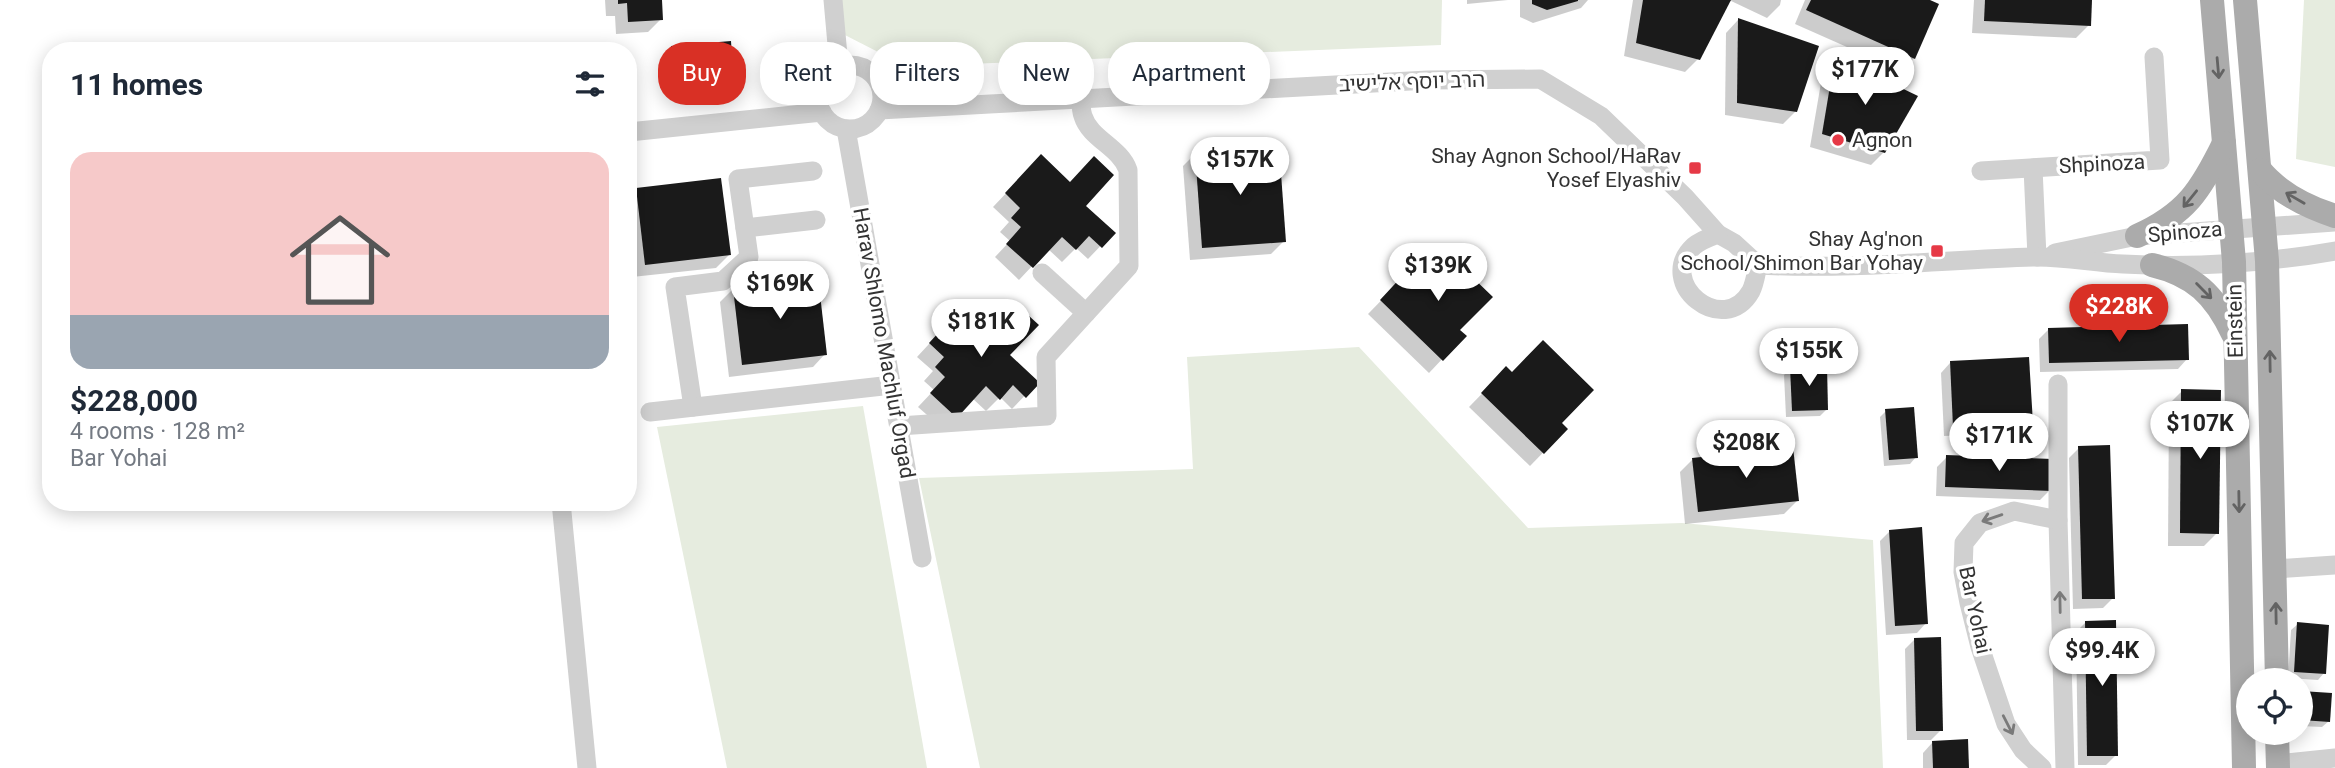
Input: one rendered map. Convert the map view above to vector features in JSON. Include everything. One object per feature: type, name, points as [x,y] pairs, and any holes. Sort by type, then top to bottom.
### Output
[{"type":"main road","name":"Einstein","points":[[2212,0],[2234,262],[2244,768]]},
{"type":"main road","name":"Einstein","points":[[2245,0],[2267,261],[2277,668]]},
{"type":"main road","points":[[2137,236],[2161,226],[2179,213],[2211,171],[2224,142]]},
{"type":"main road","points":[[2260,170],[2278,188],[2335,216]]},
{"type":"main road","points":[[2152,265],[2187,277],[2209,294],[2235,341]]},
{"type":"main road","points":[[2277,745],[2278,766]]},
{"type":"street","points":[[833,0],[837,42]]},
{"type":"street","name":"Shpinoza","points":[[1982,170],[2160,160],[2154,57]]},
{"type":"street","points":[[821,105],[828,120],[846,129],[866,125],[879,110],[881,89],[877,79],[856,66]]},
{"type":"street","name":"הרב יוסף אלישיב","points":[[1094,98],[1428,80],[1540,79],[1601,116],[1677,189],[1718,233]]},
{"type":"street","name":"הרב יוסף אלישיב","points":[[879,110],[998,104]]},
{"type":"street","points":[[899,426],[1047,416],[1046,357],[1129,266],[1128,170],[1125,161],[1088,125],[1083,117],[1082,105]]},
{"type":"street","points":[[637,131],[822,112]]},
{"type":"street","name":"Harav Shlomo Machluf Orgad","points":[[846,129],[922,558]]},
{"type":"street","points":[[2033,168],[2037,257]]},
{"type":"street","points":[[693,407],[675,287],[723,281],[749,257],[738,179],[813,171]]},
{"type":"street","points":[[745,229],[816,220]]},
{"type":"street","name":"Spinoza","points":[[2037,257],[2137,236],[2335,222]]},
{"type":"street","points":[[1718,233],[1734,243],[1758,265],[1752,289],[1736,305],[1724,309],[1701,305],[1685,287],[1683,275],[1689,252],[1697,244],[1718,233]]},
{"type":"street","name":"Spinoza","points":[[1758,265],[1808,268],[2037,257],[2152,265],[2267,261],[2335,251]]},
{"type":"street","points":[[1042,273],[1086,313]]},
{"type":"street","points":[[2058,384],[2058,520],[2065,768]]},
{"type":"street","points":[[650,412],[892,385]]},
{"type":"street","points":[[562,511],[587,768]]},
{"type":"street","name":"Bar Yohai","points":[[2042,768],[2023,750],[2006,724],[1980,647],[1969,603],[1963,572],[1964,544],[1980,523],[2014,511],[2058,520]]},
{"type":"street","points":[[2275,569],[2335,565]]},
{"type":"street","points":[[2278,766],[2335,758]]},
{"type":"shaded area","points":[[838,0],[1442,0],[1441,45],[1270,52],[1270,42],[1108,42],[1108,58],[1094,59],[1094,42],[998,42],[998,63],[984,63],[984,42],[870,42],[870,48],[839,32]]},
{"type":"shaded area","points":[[2304,0],[2335,0],[2335,167],[2296,159]]},
{"type":"shaded area","points":[[1359,347],[1528,528],[1682,523],[1873,540],[1883,768],[980,768],[919,478],[1193,469],[1187,357]]},
{"type":"shaded area","points":[[863,406],[927,768],[727,768],[657,427]]},
{"type":"building","points":[[618,0],[662,0],[663,20],[628,22],[627,3],[618,4]]},
{"type":"building","points":[[1532,0],[1578,1],[1547,10],[1532,4]]},
{"type":"building","points":[[1643,0],[1731,0],[1700,60],[1636,43]]},
{"type":"building","points":[[1811,0],[1930,0],[1939,4],[1915,59],[1806,10]]},
{"type":"building","points":[[1985,0],[2092,0],[2091,26],[1984,21]]},
{"type":"building","points":[[1738,18],[1819,46],[1797,112],[1737,103]]},
{"type":"building","points":[[1835,56],[1918,96],[1885,153],[1822,134]]},
{"type":"building","points":[[1279,146],[1286,242],[1202,248],[1195,152]]},
{"type":"building","points":[[1041,154],[1070,182],[1094,156],[1114,175],[1086,206],[1116,233],[1102,248],[1089,236],[1076,250],[1062,237],[1033,268],[1006,244],[1021,227],[1011,218],[1020,208],[1005,193]]},
{"type":"building","points":[[721,178],[731,255],[645,265],[637,188]]},
{"type":"building","points":[[1442,248],[1493,297],[1460,330],[1467,336],[1443,361],[1380,300],[1405,273],[1411,280]]},
{"type":"building","points":[[818,277],[827,355],[742,365],[733,288]]},
{"type":"building","points":[[965,304],[994,331],[1018,306],[1039,325],[1010,355],[1040,383],[1026,398],[1013,385],[1000,400],[986,386],[957,418],[930,393],[945,377],[935,367],[944,357],[929,343]]},
{"type":"building","points":[[2188,324],[2189,360],[2049,363],[2048,328]]},
{"type":"building","points":[[1543,340],[1594,390],[1562,423],[1568,429],[1544,454],[1481,393],[1506,366],[1512,372]]},
{"type":"building","points":[[2029,357],[2033,424],[1953,427],[1950,361]]},
{"type":"building","points":[[1827,366],[1828,410],[1792,411],[1790,367]]},
{"type":"building","points":[[2181,389],[2221,390],[2219,534],[2180,533]]},
{"type":"building","points":[[1914,407],[1918,458],[1889,460],[1885,409]]},
{"type":"building","points":[[2110,445],[2115,599],[2082,599],[2078,446]]},
{"type":"building","points":[[1793,447],[1799,501],[1698,512],[1692,458]]},
{"type":"building","points":[[1946,455],[2053,459],[2052,491],[1945,487]]},
{"type":"building","points":[[1922,527],[1928,624],[1895,626],[1889,530]]},
{"type":"building","points":[[2116,620],[2118,756],[2087,756],[2085,621]]},
{"type":"building","points":[[2297,622],[2329,625],[2326,674],[2313,673],[2313,668],[2294,668]]},
{"type":"building","points":[[1941,637],[1943,731],[1916,731],[1914,638]]},
{"type":"building","points":[[2313,692],[2332,693],[2330,722],[2313,721]]},
{"type":"building","points":[[1968,739],[1969,768],[1933,768],[1932,741]]},
{"type":"place","name":"Agnon","points":[[1838,140]]},
{"type":"place","name":"Shay Agnon School/HaRav Yosef Elyashiv","points":[[1695,168]]},
{"type":"place","name":"Shay Ag'non School/Shimon Bar Yohay","points":[[1937,251]]}]
